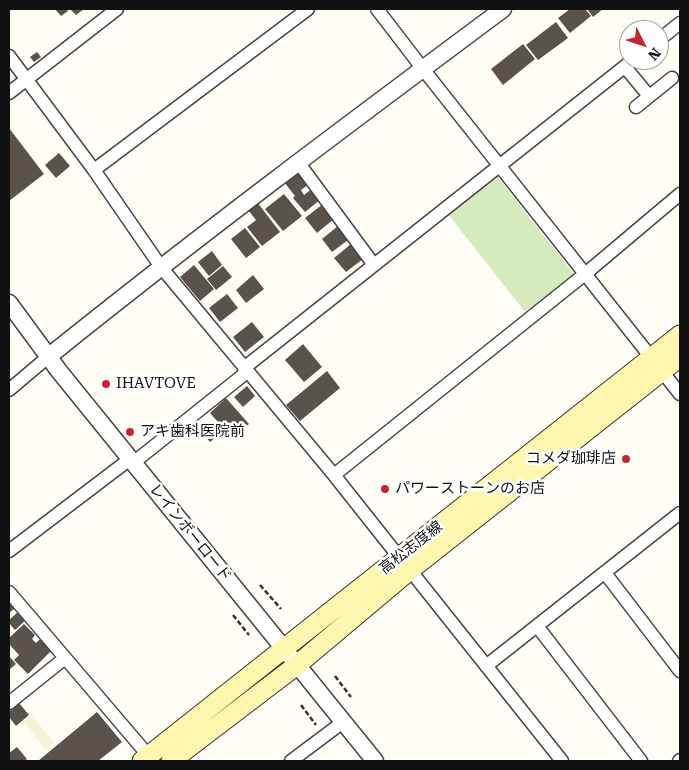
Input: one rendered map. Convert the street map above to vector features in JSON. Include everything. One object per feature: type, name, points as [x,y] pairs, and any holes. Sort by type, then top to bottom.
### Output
[{"type":"main road","name":"高松志度線","points":[[148,760],[284,649],[404,564],[657,365],[680,335]]},
{"type":"main road","name":"高松志度線","points":[[657,365],[680,357]]},
{"type":"main road","name":"高松志度線","points":[[171,761],[297,665],[404,564]]},
{"type":"street","points":[[9,93],[117,9]]},
{"type":"street","points":[[94,170],[308,9]]},
{"type":"street","points":[[377,9],[422,69],[680,394]]},
{"type":"street","points":[[9,390],[161,267],[503,9]]},
{"type":"street","points":[[669,32],[680,23]]},
{"type":"street","points":[[9,56],[25,80],[94,170],[161,267],[334,475],[562,761]]},
{"type":"street","points":[[9,551],[132,461],[374,265],[620,70]]},
{"type":"street","points":[[633,70],[649,96]]},
{"type":"street","points":[[636,107],[672,78]]},
{"type":"street","points":[[298,162],[374,265]]},
{"type":"street","points":[[334,475],[585,274],[680,194]]},
{"type":"street","name":"レインボーロード","points":[[9,303],[48,357],[375,761]]},
{"type":"street","points":[[486,666],[680,512]]},
{"type":"street","points":[[605,573],[678,663]]},
{"type":"street","points":[[9,592],[148,760]]},
{"type":"street","points":[[537,626],[641,761]]},
{"type":"street","points":[[9,703],[65,658]]},
{"type":"street","points":[[291,761],[343,722]]},
{"type":"path","points":[[260,585],[281,609]]},
{"type":"path","points":[[233,615],[249,635]]},
{"type":"path","points":[[335,676],[351,697]]},
{"type":"path","points":[[301,705],[321,731]]},
{"type":"shaded area","points":[[32,715],[54,743],[46,750],[23,722]]},
{"type":"green space","points":[[497,176],[574,274],[525,312],[448,214]]},
{"type":"building","points":[[55,9],[66,9],[68,11],[61,16]]},
{"type":"building","points":[[70,9],[84,9],[76,15]]},
{"type":"building","points":[[570,9],[585,9],[591,16],[570,33],[558,18]]},
{"type":"building","points":[[587,9],[603,9],[593,17]]},
{"type":"building","points":[[556,22],[568,38],[538,60],[526,45]]},
{"type":"building","points":[[523,44],[535,59],[503,85],[491,69]]},
{"type":"building","points":[[37,52],[41,57],[34,62],[30,57]]},
{"type":"building","points":[[9,128],[44,174],[9,201],[10,172]]},
{"type":"building","points":[[59,153],[70,166],[56,178],[45,165]]},
{"type":"building","points":[[298,170],[309,184],[301,190],[304,195],[313,188],[321,199],[305,212],[293,198],[295,196],[284,182]]},
{"type":"building","points":[[284,194],[302,216],[283,231],[265,209]]},
{"type":"building","points":[[257,202],[280,232],[262,246],[247,227],[256,220],[248,210]]},
{"type":"building","points":[[323,204],[334,219],[317,233],[305,218]]},
{"type":"building","points":[[338,226],[348,240],[332,252],[322,239]]},
{"type":"building","points":[[245,228],[260,247],[246,258],[231,239]]},
{"type":"building","points":[[351,244],[363,259],[346,272],[334,258]]},
{"type":"building","points":[[212,251],[222,265],[209,276],[198,262]]},
{"type":"building","points":[[194,265],[214,289],[200,301],[180,277]]},
{"type":"building","points":[[223,266],[232,277],[216,290],[207,279]]},
{"type":"building","points":[[253,275],[264,289],[246,303],[236,290]]},
{"type":"building","points":[[227,294],[238,308],[220,322],[209,308]]},
{"type":"building","points":[[252,322],[264,337],[245,352],[233,337]]},
{"type":"building","points":[[303,344],[322,367],[304,382],[285,360]]},
{"type":"building","points":[[327,371],[340,388],[300,421],[286,405]]},
{"type":"building","points":[[247,386],[255,396],[243,407],[234,397]]},
{"type":"building","points":[[226,398],[249,424],[232,438],[210,413]]},
{"type":"building","points":[[211,423],[220,434],[210,442],[201,431]]},
{"type":"building","points":[[9,600],[15,608],[9,613]]},
{"type":"building","points":[[18,612],[26,620],[15,630],[9,623],[9,620]]},
{"type":"building","points":[[24,624],[35,635],[32,639],[36,643],[40,639],[51,651],[28,674],[14,660],[19,655],[9,644],[9,638]]},
{"type":"building","points":[[9,656],[16,664],[9,670]]},
{"type":"building","points":[[19,703],[29,715],[16,726],[9,717],[9,712]]},
{"type":"building","points":[[97,712],[122,742],[98,761],[38,761]]},
{"type":"building","points":[[17,747],[27,759],[24,761],[9,761],[9,753]]},
{"type":"place","name":"IHAVTOVE","points":[[106,384]]},
{"type":"place","name":"アキ歯科医院前","points":[[130,432]]},
{"type":"place","name":"コメダ珈琲店","points":[[626,459]]},
{"type":"place","name":"パワーストーンのお店","points":[[385,489]]}]
